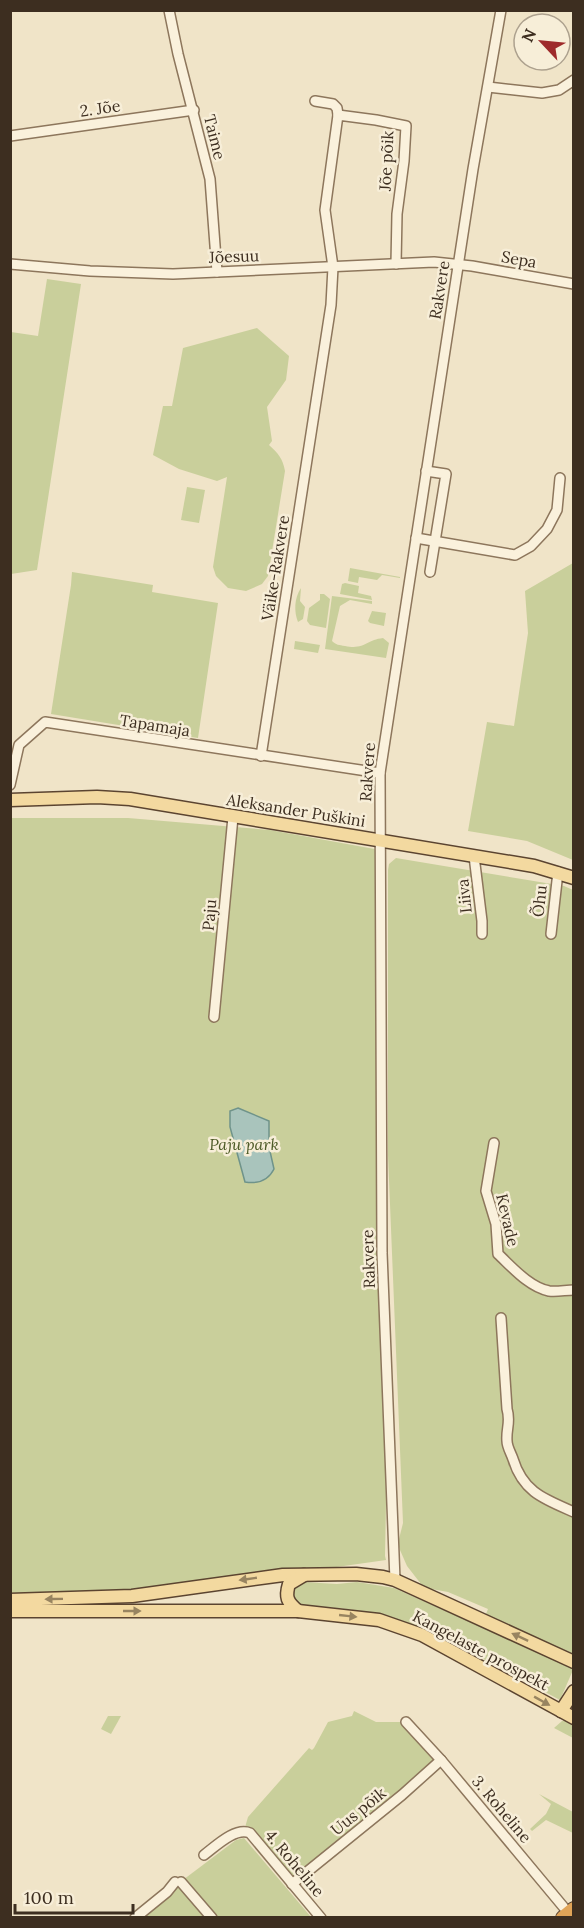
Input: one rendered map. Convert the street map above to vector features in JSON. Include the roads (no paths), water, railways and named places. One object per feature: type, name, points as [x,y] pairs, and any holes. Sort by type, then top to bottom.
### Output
[{"type":"main road","name":"Aleksander Puškini","points":[[10,800],[97,797],[130,799],[534,866],[573,878]]},
{"type":"main road","points":[[298,1611],[288,1603],[286,1594],[289,1584],[306,1574]]},
{"type":"main road","name":"Kangelaste prospekt","points":[[10,1600],[132,1596],[284,1575],[356,1574],[396,1580],[573,1662]]},
{"type":"main road","name":"Kangelaste prospekt","points":[[10,1611],[298,1611],[379,1620],[422,1635],[573,1718]]},
{"type":"main road","points":[[561,1711],[573,1691]]},
{"type":"street","name":"Taime","points":[[169,10],[210,179],[217,272]]},
{"type":"street","name":"Rakvere","points":[[396,1580],[382,1253],[380,773],[482,116],[501,10]]},
{"type":"street","points":[[488,87],[542,93],[559,90],[573,80]]},
{"type":"street","name":"Jõe põik","points":[[315,101],[333,104],[337,108],[338,115],[406,126],[397,214],[396,264]]},
{"type":"street","name":"2. Jõe","points":[[10,136],[194,111]]},
{"type":"street","points":[[333,267],[325,210],[338,115]]},
{"type":"street","name":"Jõesuu","points":[[10,264],[138,273],[217,272],[434,262],[459,265]]},
{"type":"street","name":"Sepa","points":[[459,265],[573,284]]},
{"type":"street","name":"Väike-Rakvere","points":[[261,756],[331,305],[333,267]]},
{"type":"street","points":[[426,471],[446,474],[430,572]]},
{"type":"street","points":[[416,538],[515,555],[531,546],[547,529],[557,510],[561,478]]},
{"type":"street","name":"Tapamaja","points":[[10,785],[19,745],[45,722],[261,756]]},
{"type":"street","points":[[261,756],[380,773]]},
{"type":"street","name":"Paju","points":[[214,1017],[233,817]]},
{"type":"street","name":"Liiva","points":[[474,856],[482,934]]},
{"type":"street","name":"Õhu","points":[[551,934],[558,872]]},
{"type":"street","name":"Kevade","points":[[495,1143],[486,1191],[496,1224],[498,1254],[517,1273],[548,1291],[573,1290]]},
{"type":"street","points":[[501,1318],[507,1408],[510,1418],[507,1442],[517,1472],[531,1491],[573,1512]]},
{"type":"street","name":"3. Roheline","points":[[406,1722],[441,1760],[569,1914]]},
{"type":"street","name":"Uus põik","points":[[292,1884],[402,1795],[441,1760]]},
{"type":"street","name":"4. Roheline","points":[[204,1855],[236,1832],[250,1833],[318,1916]]},
{"type":"street","points":[[135,1917],[178,1882],[212,1917]]},
{"type":"water","points":[[238,1108],[269,1121],[269,1147],[274,1169],[269,1176],[258,1182],[245,1182],[230,1127],[230,1111]]},
{"type":"park label","name":"Paju park","points":[[244,1144]]}]
